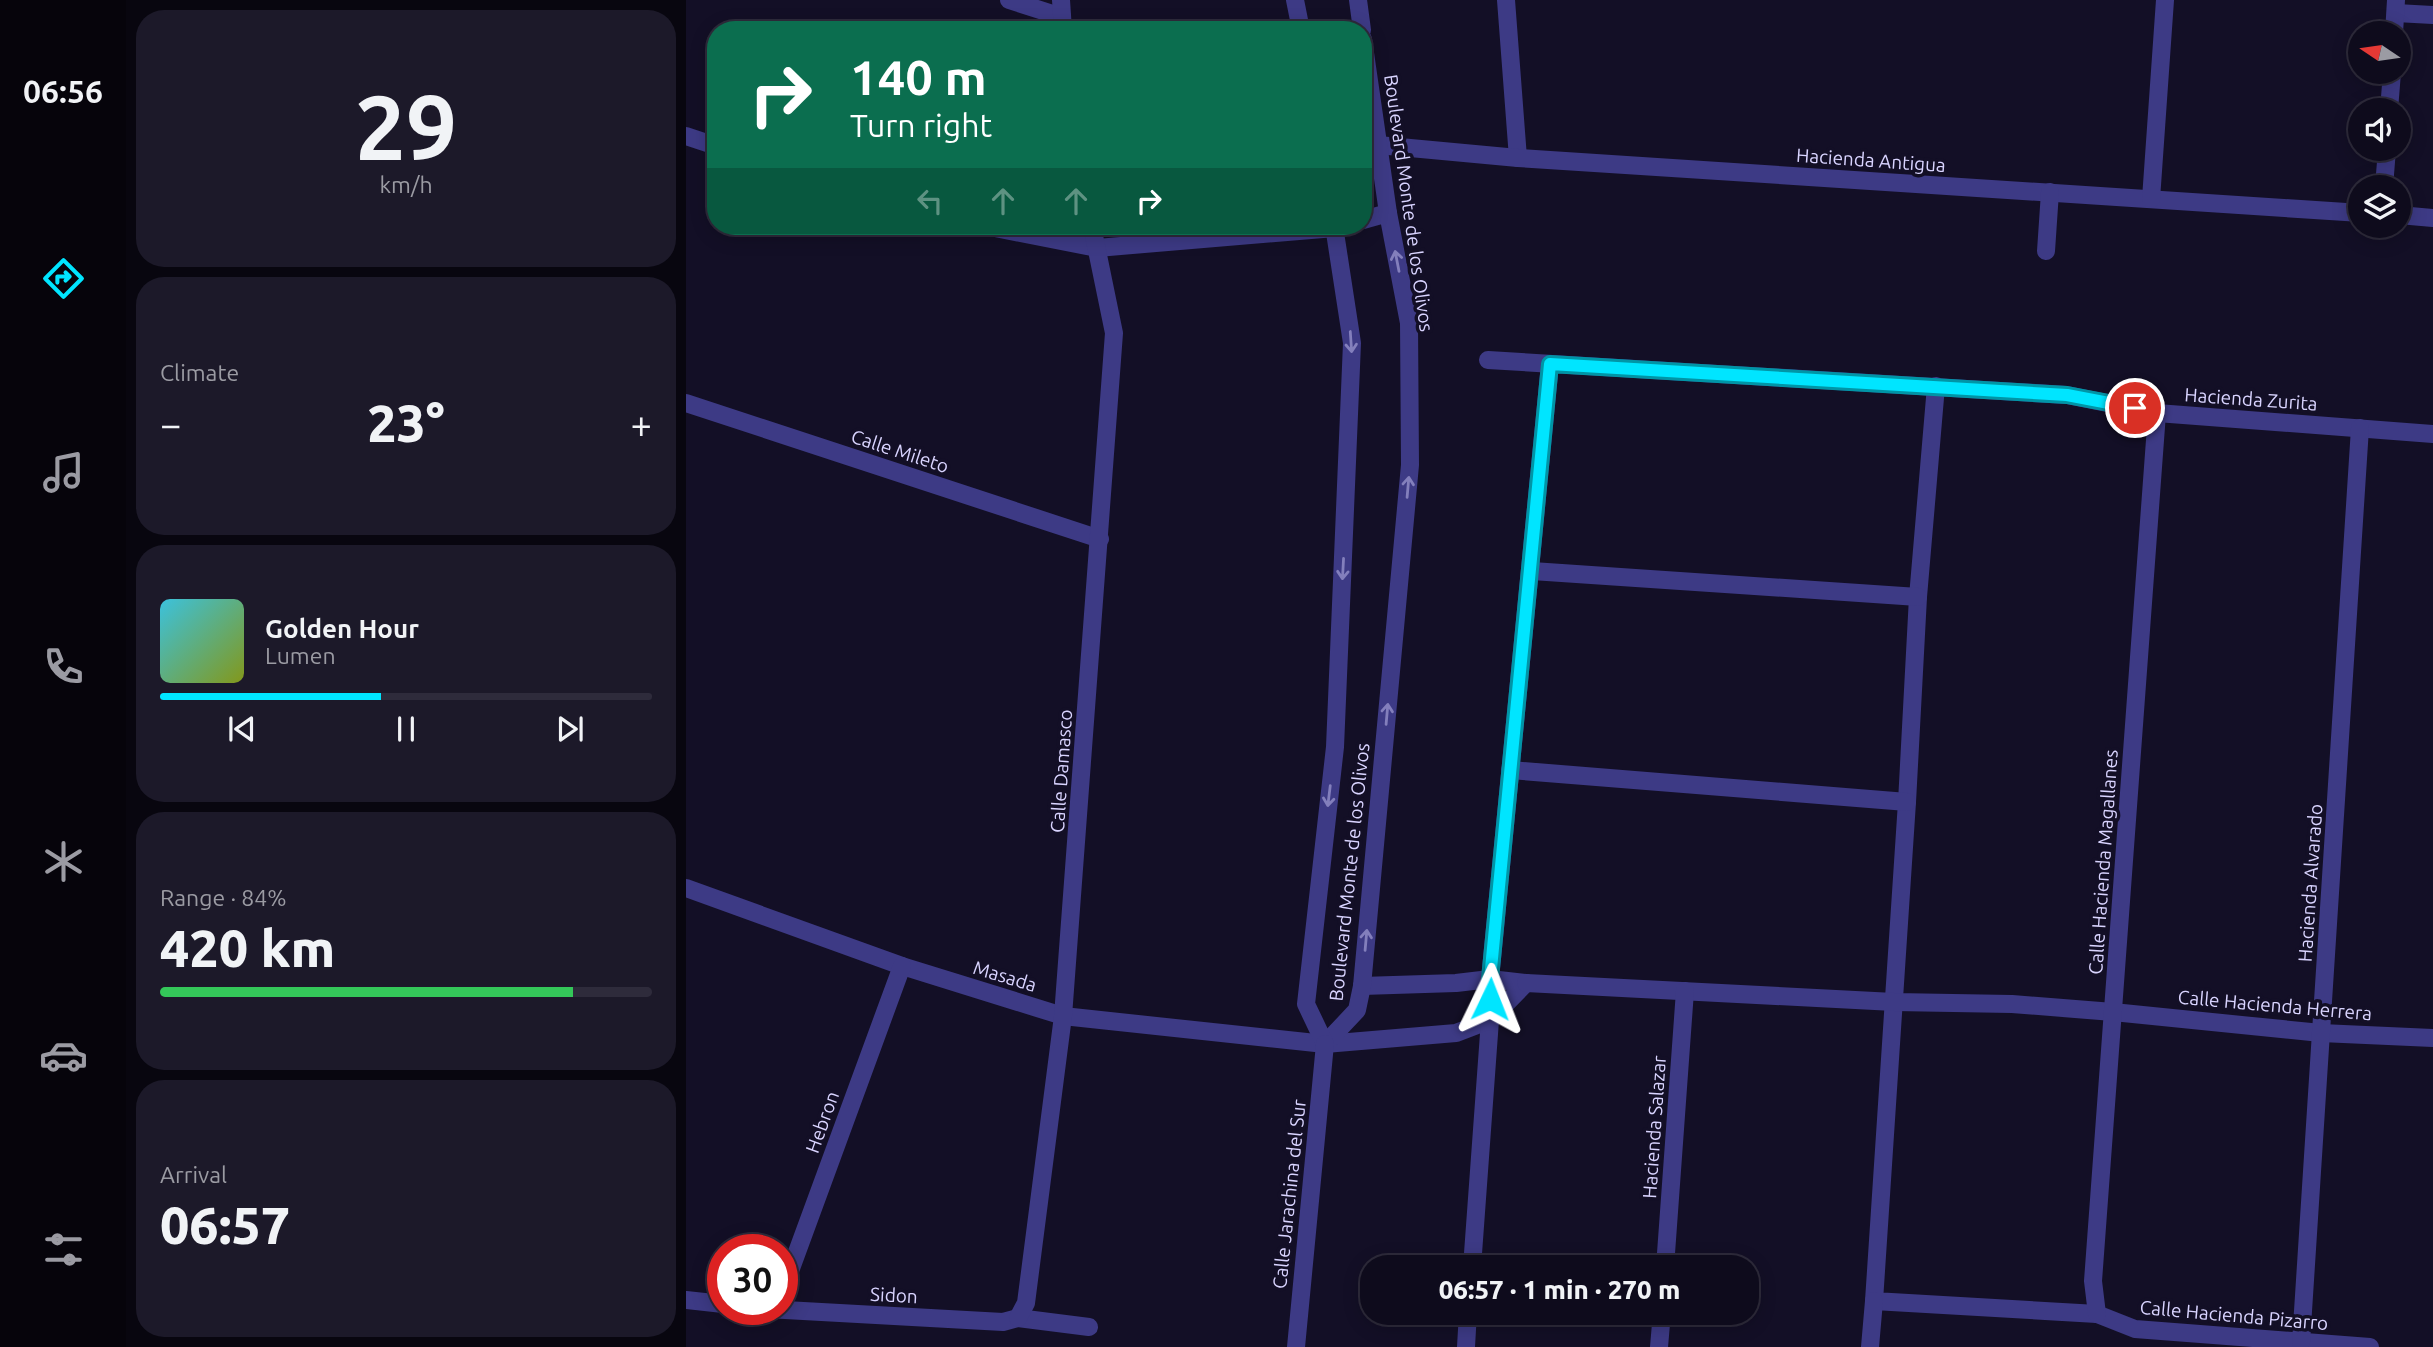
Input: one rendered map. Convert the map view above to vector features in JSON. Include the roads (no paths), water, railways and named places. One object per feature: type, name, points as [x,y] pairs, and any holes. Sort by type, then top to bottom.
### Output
[{"type":"street","points":[[1009,0],[1062,16]]},
{"type":"street","points":[[1296,0],[1300,21]]},
{"type":"street","points":[[1358,0],[1361,21]]},
{"type":"street","points":[[1506,0],[1518,158]]},
{"type":"street","points":[[2151,199],[2165,0]]},
{"type":"street","points":[[2396,7],[2433,15]]},
{"type":"street","name":"Boulevard Monte de los Olivos","points":[[1339,235],[1352,343],[1335,747],[1306,1004],[1325,1044],[1357,1010],[1362,986],[1410,466],[1409,323],[1388,213],[1372,102]]},
{"type":"street","points":[[686,136],[707,143]]},
{"type":"street","name":"Hacienda Antigua","points":[[1378,145],[1518,158],[2348,212]]},
{"type":"street","points":[[2046,251],[2050,192]]},
{"type":"street","points":[[1372,217],[1388,213]]},
{"type":"street","points":[[2411,216],[2433,218]]},
{"type":"street","points":[[1031,235],[1097,248],[1246,235]]},
{"type":"street","name":"Calle Damasco","points":[[1018,1318],[1026,1303],[1063,1016],[1100,539],[1114,333],[1094,235]]},
{"type":"street","name":"Hacienda Zurita","points":[[1488,360],[2067,395],[2157,413],[2433,433]]},
{"type":"street","points":[[1473,1255],[1490,1020],[1490,979],[1532,571],[1550,364]]},
{"type":"street","points":[[1870,1347],[1908,802],[1918,597],[1936,386]]},
{"type":"street","name":"Calle Mileto","points":[[686,404],[1100,539]]},
{"type":"street","name":"Calle Hacienda Magallanes","points":[[2097,1314],[2093,1281],[2157,413]]},
{"type":"street","name":"Hacienda Alvarado","points":[[2301,1342],[2360,428]]},
{"type":"street","points":[[1532,571],[1918,597]]},
{"type":"street","points":[[1510,770],[1908,802]]},
{"type":"street","name":"Masada","points":[[686,888],[902,966],[1063,1016],[1325,1044],[1455,1033],[1490,1020]]},
{"type":"street","name":"Hebron","points":[[798,1249],[902,966]]},
{"type":"street","name":"Calle Hacienda Herrera","points":[[1362,986],[1456,983],[1490,979],[1894,1002],[2012,1004],[2321,1033],[2433,1038]]},
{"type":"street","points":[[1490,1020],[1526,983]]},
{"type":"street","name":"Hacienda Salazar","points":[[1666,1255],[1685,991]]},
{"type":"street","name":"Calle Jarachina del Sur","points":[[1296,1347],[1325,1044]]},
{"type":"street","points":[[686,1300],[707,1302]]},
{"type":"street","name":"Calle Hacienda Pizarro","points":[[1874,1301],[2097,1314],[2135,1329],[2370,1347]]},
{"type":"street","name":"Sidon","points":[[798,1310],[1003,1322],[1018,1318],[1089,1327]]},
{"type":"street","points":[[1466,1347],[1467,1325]]},
{"type":"street","points":[[1659,1347],[1661,1325]]}]
